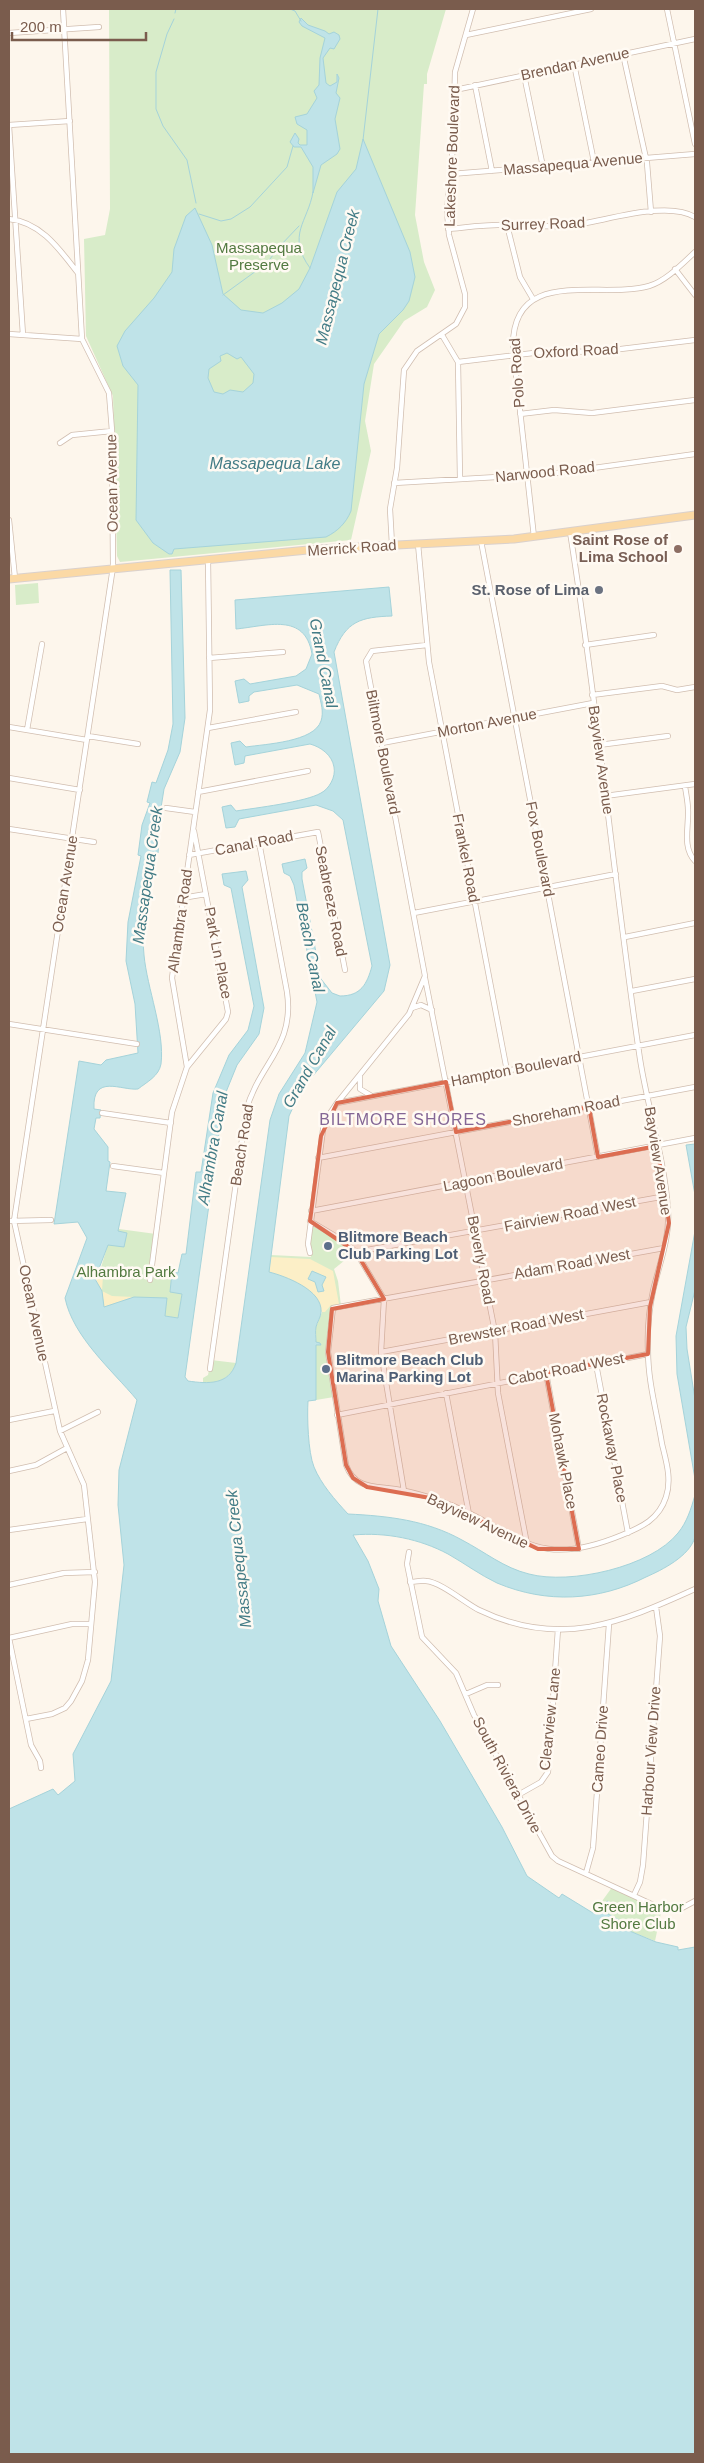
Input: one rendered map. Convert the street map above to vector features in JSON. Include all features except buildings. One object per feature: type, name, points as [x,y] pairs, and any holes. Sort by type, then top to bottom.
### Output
[{"type":"main road","name":"Merrick Road","points":[[12,578],[208,559],[392,545],[534,537],[695,515]]},
{"type":"street","name":"Ocean Avenue","points":[[26,1719],[60,1711],[71,1702],[86,1669],[95,1572],[82,1477],[67,1448],[54,1411],[11,1221],[80,790],[113,567],[112,431],[109,392],[82,340],[63,9]]},
{"type":"street","name":"Lakeshore Boulevard","points":[[392,545],[390,509],[404,370],[417,351],[442,335],[459,320],[465,303],[448,229],[447,211],[451,174],[455,72],[473,9]]},
{"type":"street","points":[[466,35],[591,9]]},
{"type":"street","points":[[667,9],[695,144]]},
{"type":"street","points":[[9,33],[99,27]]},
{"type":"street","name":"Brendan Avenue","points":[[454,90],[695,39]]},
{"type":"street","points":[[624,54],[646,158],[651,212]]},
{"type":"street","points":[[574,64],[594,162]]},
{"type":"street","points":[[524,75],[543,167]]},
{"type":"street","points":[[475,85],[492,171]]},
{"type":"street","points":[[23,335],[9,125],[70,121]]},
{"type":"street","name":"Massapequa Avenue","points":[[451,174],[695,154]]},
{"type":"street","name":"Surrey Road","points":[[448,229],[507,225],[567,226],[651,212],[677,211],[695,217]]},
{"type":"street","points":[[9,219],[15,219],[39,230],[66,258],[78,274]]},
{"type":"street","points":[[507,225],[520,277],[533,299],[560,290],[607,291],[647,286],[658,282],[695,252]]},
{"type":"street","points":[[66,258],[78,257]]},
{"type":"street","points":[[675,269],[695,295]]},
{"type":"street","name":"Polo Road","points":[[533,299],[523,311],[515,327],[514,356],[534,537]]},
{"type":"street","points":[[9,334],[82,340]]},
{"type":"street","points":[[442,335],[458,362],[460,480]]},
{"type":"street","name":"Oxford Road","points":[[458,362],[551,351],[596,352],[695,340]]},
{"type":"street","points":[[520,414],[554,410],[592,413],[695,400]]},
{"type":"street","points":[[60,443],[72,435],[112,431]]},
{"type":"street","name":"Narwood Road","points":[[394,483],[527,476],[695,454]]},
{"type":"street","points":[[9,520],[12,578]]},
{"type":"street","name":"Bayview Avenue","points":[[332,1309],[328,1352],[346,1465],[353,1478],[367,1487],[404,1491],[436,1499],[526,1544],[550,1550],[597,1546],[647,1524],[654,1518],[664,1503],[668,1487],[668,1475],[648,1354],[651,1302],[669,1223],[666,1196],[639,1046],[570,532]]},
{"type":"street","name":"Fox Boulevard","points":[[481,541],[598,1157]]},
{"type":"street","points":[[418,544],[427,645]]},
{"type":"street","name":"Alhambra Road","points":[[187,1067],[172,978],[182,898],[208,728],[208,559]]},
{"type":"street","points":[[585,645],[654,635]]},
{"type":"street","points":[[27,730],[42,644]]},
{"type":"street","name":"Frankel Road","points":[[427,645],[507,1071]]},
{"type":"street","name":"Biltmore Boulevard","points":[[425,976],[366,661],[372,651],[427,645]]},
{"type":"street","points":[[209,658],[283,652]]},
{"type":"street","points":[[592,695],[662,686],[677,690],[695,687]]},
{"type":"street","name":"Morton Avenue","points":[[382,743],[593,703]]},
{"type":"street","points":[[208,728],[296,712]]},
{"type":"street","points":[[9,727],[138,744]]},
{"type":"street","points":[[599,745],[668,736]]},
{"type":"street","points":[[198,792],[308,771]]},
{"type":"street","points":[[9,778],[80,790]]},
{"type":"street","points":[[606,796],[695,784]]},
{"type":"street","points":[[685,786],[688,811],[686,826],[688,843],[695,861]]},
{"type":"street","points":[[166,808],[195,812]]},
{"type":"street","name":"Park Ln Place","points":[[187,1067],[226,1019],[228,1012],[193,826]]},
{"type":"street","points":[[9,829],[94,842]]},
{"type":"street","name":"Canal Road","points":[[189,855],[318,832]]},
{"type":"street","name":"Seabreeze Road","points":[[318,832],[345,970]]},
{"type":"street","name":"Beach Road","points":[[210,1369],[246,1110],[258,1079],[282,1044],[289,1016],[287,992],[259,842]]},
{"type":"street","points":[[414,913],[616,874]]},
{"type":"street","points":[[182,898],[206,894]]},
{"type":"street","points":[[625,937],[695,924]]},
{"type":"street","points":[[310,1253],[308,1244],[310,1221],[324,1122],[337,1102],[412,1008],[425,976]]},
{"type":"street","name":"Beverly Road","points":[[425,976],[496,1332],[497,1382],[526,1544]]},
{"type":"street","points":[[632,991],[695,979]]},
{"type":"street","points":[[412,1008],[424,1005],[432,1010]]},
{"type":"street","points":[[9,1024],[137,1044]]},
{"type":"street","name":"Hampton Boulevard","points":[[337,1102],[695,1035]]},
{"type":"street","points":[[150,1280],[171,1123],[176,1095],[187,1067]]},
{"type":"street","points":[[360,1075],[360,1089],[372,1096]]},
{"type":"street","name":"Shoreham Road","points":[[318,1158],[695,1087]]},
{"type":"street","points":[[102,1113],[171,1123]]},
{"type":"street","name":"Lagoon Boulevard","points":[[312,1211],[695,1138]]},
{"type":"street","points":[[113,1166],[164,1173]]},
{"type":"street","name":"Fairview Road West","points":[[356,1252],[476,1232],[666,1196]]},
{"type":"street","points":[[11,1221],[51,1220]]},
{"type":"street","points":[[310,1221],[342,1240],[356,1252],[384,1299],[381,1352],[404,1491]]},
{"type":"street","name":"Adam Road West","points":[[332,1309],[664,1248]]},
{"type":"street","name":"Brewster Road West","points":[[381,1352],[651,1302]]},
{"type":"street","name":"Cabot Road West","points":[[337,1415],[497,1382],[648,1354]]},
{"type":"street","name":"Rockaway Place","points":[[596,1364],[628,1533]]},
{"type":"street","name":"Mohawk Place","points":[[546,1373],[579,1549]]},
{"type":"street","points":[[446,1393],[469,1514]]},
{"type":"street","points":[[9,1420],[54,1411]]},
{"type":"street","points":[[60,1431],[98,1412]]},
{"type":"street","points":[[9,1471],[36,1465],[67,1448]]},
{"type":"street","points":[[9,1530],[87,1519]]},
{"type":"street","name":"South Riviera Drive","points":[[409,1552],[407,1564],[422,1637],[452,1667],[518,1795],[552,1856],[558,1861],[667,1909],[682,1908],[695,1901]]},
{"type":"street","points":[[9,1585],[64,1572],[95,1572]]},
{"type":"street","points":[[410,1582],[432,1582],[477,1609],[509,1622],[533,1628],[576,1630],[610,1624],[695,1589]]},
{"type":"street","name":"Harbour View Drive","points":[[634,1895],[640,1882],[643,1864],[660,1636],[656,1606]]},
{"type":"street","points":[[42,1768],[32,1745],[9,1638],[72,1624],[91,1624]]},
{"type":"street","name":"Cameo Drive","points":[[586,1873],[593,1848],[610,1624]]},
{"type":"street","name":"Clearview Lane","points":[[518,1795],[541,1782],[548,1772],[558,1629]]},
{"type":"street","points":[[466,1694],[487,1685],[498,1685]]},
{"type":"highlighted area","points":[[446,1082],[456,1132],[589,1107],[598,1157],[657,1146],[669,1223],[650,1307],[648,1354],[546,1373],[579,1549],[538,1549],[436,1499],[367,1487],[353,1478],[346,1465],[328,1352],[332,1309],[384,1299],[356,1252],[310,1221],[321,1136],[337,1103]]},
{"type":"green space","name":"Massapequa Preserve","points":[[109,9],[446,9],[427,74],[427,84],[424,84],[415,215],[424,262],[435,290],[427,307],[404,321],[374,364],[365,421],[371,451],[351,540],[120,562],[117,556],[113,396],[86,336],[84,239],[105,235],[110,209]]},
{"type":"green space","points":[[38,583],[39,603],[16,605],[15,585]]},
{"type":"green space","points":[[311,1223],[347,1244],[355,1252],[334,1269],[338,1281],[341,1306],[332,1308],[327,1352],[334,1397],[316,1400],[316,1345],[320,1345],[316,1343],[316,1327],[322,1312],[269,1273],[271,1255],[311,1257],[309,1247]]},
{"type":"green space","name":"Alhambra Park","points":[[119,1229],[156,1234],[152,1269],[172,1272],[170,1291],[182,1293],[178,1318],[165,1316],[154,1298],[149,1297],[103,1308],[96,1274],[100,1271],[108,1244]]},
{"type":"green space","points":[[211,1360],[236,1363],[224,1379],[203,1383],[203,1378],[208,1375]]},
{"type":"green space","name":"Green Harbor Shore Club","points":[[613,1886],[662,1908],[655,1941],[619,1927],[619,1920],[597,1908]]},
{"type":"sand","points":[[271,1257],[310,1259],[333,1271],[339,1304],[331,1305],[325,1312],[322,1312],[320,1306],[269,1273]]},
{"type":"sand","points":[[100,1271],[100,1276],[103,1276],[102,1291],[112,1296],[134,1297],[103,1308],[103,1298],[96,1278],[96,1274]]},
{"type":"water","points":[[301,18],[308,25],[329,34],[334,32],[339,35],[340,39],[334,49],[330,48],[323,58],[326,83],[330,86],[337,82],[337,74],[339,78],[336,93],[340,98],[335,119],[340,149],[337,154],[321,165],[313,193],[313,167],[301,147],[294,147],[290,142],[295,133],[300,145],[307,145],[307,130],[297,124],[295,117],[307,114],[317,98],[314,91],[319,85],[320,58],[325,38],[302,26],[299,22]]},
{"type":"water","name":"Massapequa Lake","points":[[363,139],[410,252],[415,277],[409,301],[403,310],[379,334],[364,384],[351,511],[341,526],[326,537],[174,549],[172,554],[169,554],[153,543],[136,520],[138,385],[123,366],[117,346],[125,331],[154,298],[172,272],[174,249],[186,216],[195,208],[212,245],[223,294],[241,310],[263,313],[282,303],[299,289],[310,268],[337,192],[356,169]],"holes":[[[227,353],[237,359],[241,357],[254,374],[253,383],[243,392],[230,390],[223,394],[214,392],[208,378],[209,369],[221,361],[220,356]]]},
{"type":"water","points":[[170,570],[181,570],[185,718],[180,752],[164,789],[156,839],[159,842],[158,853],[153,857],[143,931],[146,968],[162,1051],[161,1064],[155,1075],[138,1089],[103,1087],[98,1091],[95,1098],[94,1109],[101,1110],[100,1118],[96,1118],[94,1129],[108,1147],[108,1161],[110,1162],[106,1191],[126,1193],[118,1231],[127,1233],[124,1247],[108,1245],[95,1279],[102,1291],[104,1307],[134,1297],[167,1298],[165,1316],[178,1318],[182,1294],[170,1292],[172,1272],[178,1273],[182,1254],[186,1254],[196,1172],[201,1172],[213,1093],[229,1055],[248,1030],[254,1006],[231,888],[224,885],[222,874],[246,871],[248,880],[242,887],[264,1008],[259,1034],[237,1065],[224,1097],[185,1377],[188,1381],[203,1383],[217,1381],[228,1376],[233,1370],[236,1363],[270,1120],[279,1094],[305,1053],[317,1002],[294,885],[290,876],[284,873],[282,864],[305,859],[307,868],[302,872],[302,879],[321,979],[332,993],[340,996],[353,994],[358,991],[368,978],[372,966],[343,820],[333,811],[316,805],[239,819],[235,827],[226,828],[222,807],[231,805],[236,811],[314,796],[329,786],[333,779],[334,771],[333,763],[328,755],[322,749],[310,744],[245,756],[244,763],[235,765],[231,743],[240,741],[246,747],[299,738],[317,728],[321,721],[322,708],[319,694],[297,685],[254,692],[249,696],[249,701],[239,703],[235,681],[244,679],[250,684],[296,676],[306,669],[312,654],[308,641],[302,632],[293,627],[272,625],[236,629],[235,600],[389,587],[392,616],[363,620],[349,627],[334,652],[390,965],[384,991],[301,1090],[289,1116],[269,1272],[302,1285],[316,1297],[320,1304],[321,1314],[316,1331],[316,1342],[321,1345],[316,1345],[316,1400],[308,1401],[309,1444],[312,1461],[320,1480],[348,1514],[406,1520],[435,1528],[520,1571],[546,1577],[566,1577],[587,1575],[630,1564],[666,1545],[684,1524],[695,1495],[695,1537],[682,1556],[675,1562],[628,1585],[591,1595],[554,1597],[516,1590],[491,1580],[448,1554],[426,1544],[390,1536],[353,1535],[368,1561],[379,1589],[378,1601],[391,1646],[440,1721],[502,1827],[527,1876],[559,1898],[562,1894],[593,1913],[597,1908],[619,1920],[620,1927],[656,1942],[678,1947],[678,1950],[695,1947],[695,2454],[9,2454],[9,1809],[53,1789],[58,1795],[75,1781],[73,1754],[111,1681],[124,1565],[118,1505],[119,1470],[137,1400],[85,1340],[69,1312],[65,1298],[87,1238],[78,1222],[54,1224],[79,1061],[101,1065],[106,1060],[138,1053],[135,1004],[126,961],[128,922],[141,856],[138,855],[142,825],[150,803],[147,802],[152,782],[156,783],[168,750],[173,724]]},
{"type":"water","points":[[695,1144],[695,1195],[686,1145]]},
{"type":"water","points":[[695,1231],[695,1290],[686,1327],[687,1349],[695,1399],[695,1479],[677,1374],[676,1336]]},
{"type":"water","points":[[312,1271],[326,1277],[322,1285],[324,1291],[318,1292],[315,1282],[308,1279]]},
{"type":"water","points":[[607,1901],[621,1908],[618,1913],[604,1907]]},
{"type":"waterway","points":[[175,13],[176,9]]},
{"type":"waterway","points":[[290,9],[295,11],[301,21]]},
{"type":"waterway","name":"Massapequa Creek","points":[[363,140],[378,9]]},
{"type":"waterway","points":[[174,19],[167,34],[156,72],[156,109],[163,126],[187,160],[196,203]]},
{"type":"waterway","points":[[199,214],[221,221],[231,219],[250,207],[287,167],[293,146]]},
{"type":"waterway","points":[[310,268],[303,256],[299,237],[313,192]]},
{"type":"waterway","points":[[223,295],[267,263],[299,226]]},
{"type":"place","name":"Saint Rose of Lima School","points":[[678,549]]},
{"type":"place","name":"St. Rose of Lima","points":[[599,590]]},
{"type":"place","name":"Blitmore Beach Club Parking Lot","points":[[328,1246]]},
{"type":"place","name":"Blitmore Beach Club Marina Parking Lot","points":[[326,1369]]},
{"type":"district","name":"BILTMORE SHORES","points":[[403,1119]]},
{"type":"water label","name":"Grand Canal","points":[[324,663]]},
{"type":"water label","name":"Beach Canal","points":[[311,947]]},
{"type":"water label","name":"Grand Canal","points":[[309,1067]]},
{"type":"water label","name":"Alhambra Canal","points":[[212,1148]]}]
